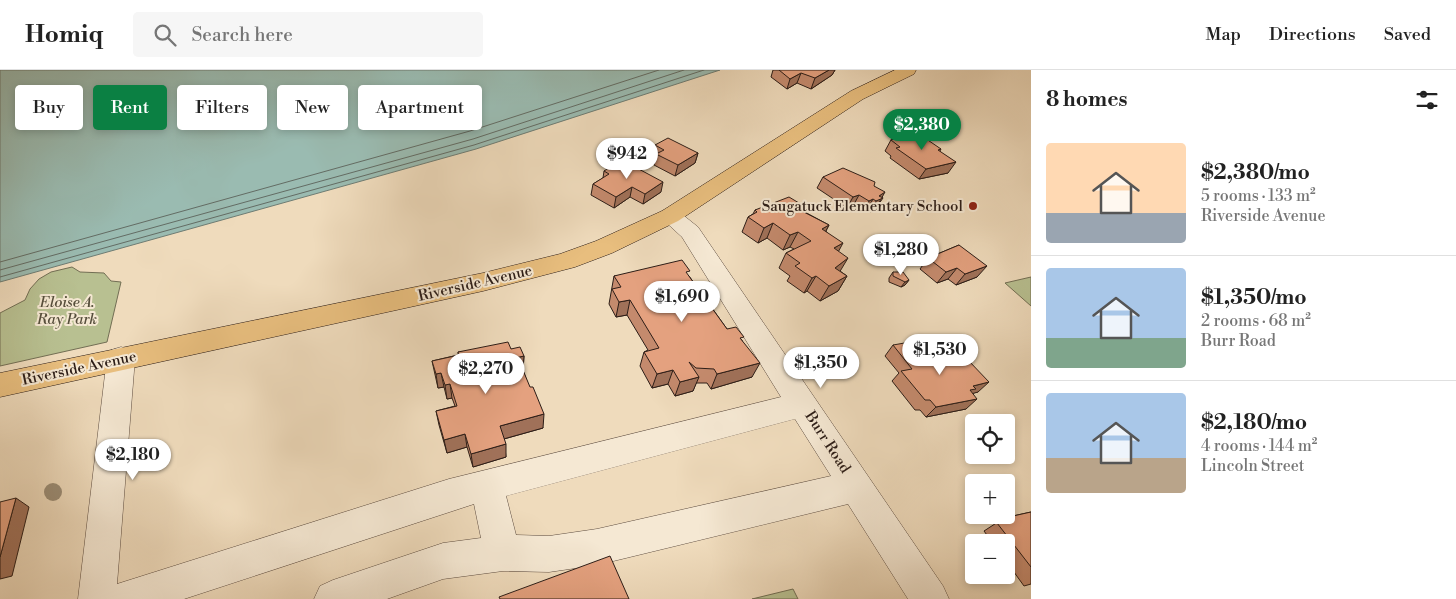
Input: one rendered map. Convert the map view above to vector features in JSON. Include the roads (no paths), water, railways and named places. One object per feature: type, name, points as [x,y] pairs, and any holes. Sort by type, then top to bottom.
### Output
[{"type":"main road","name":"Riverside Avenue","points":[[0,385],[518,274],[604,248],[670,216],[842,104],[878,83],[908,70]]},
{"type":"street","name":"Burr Road","points":[[670,216],[690,232],[930,599]]},
{"type":"street","points":[[97,599],[121,358]]},
{"type":"street","points":[[126,599],[330,532],[486,485],[803,404]]},
{"type":"street","points":[[486,485],[503,553]]},
{"type":"street","points":[[333,599],[443,561],[503,553],[549,554],[597,547],[857,486]]},
{"type":"water","points":[[0,70],[720,70],[476,149],[0,282]]},
{"type":"place","name":"Saugatuck Elementary School","points":[[973,206]]},
{"type":"park label","name":"Eloise A. Ray Park","points":[[67,310]]}]
